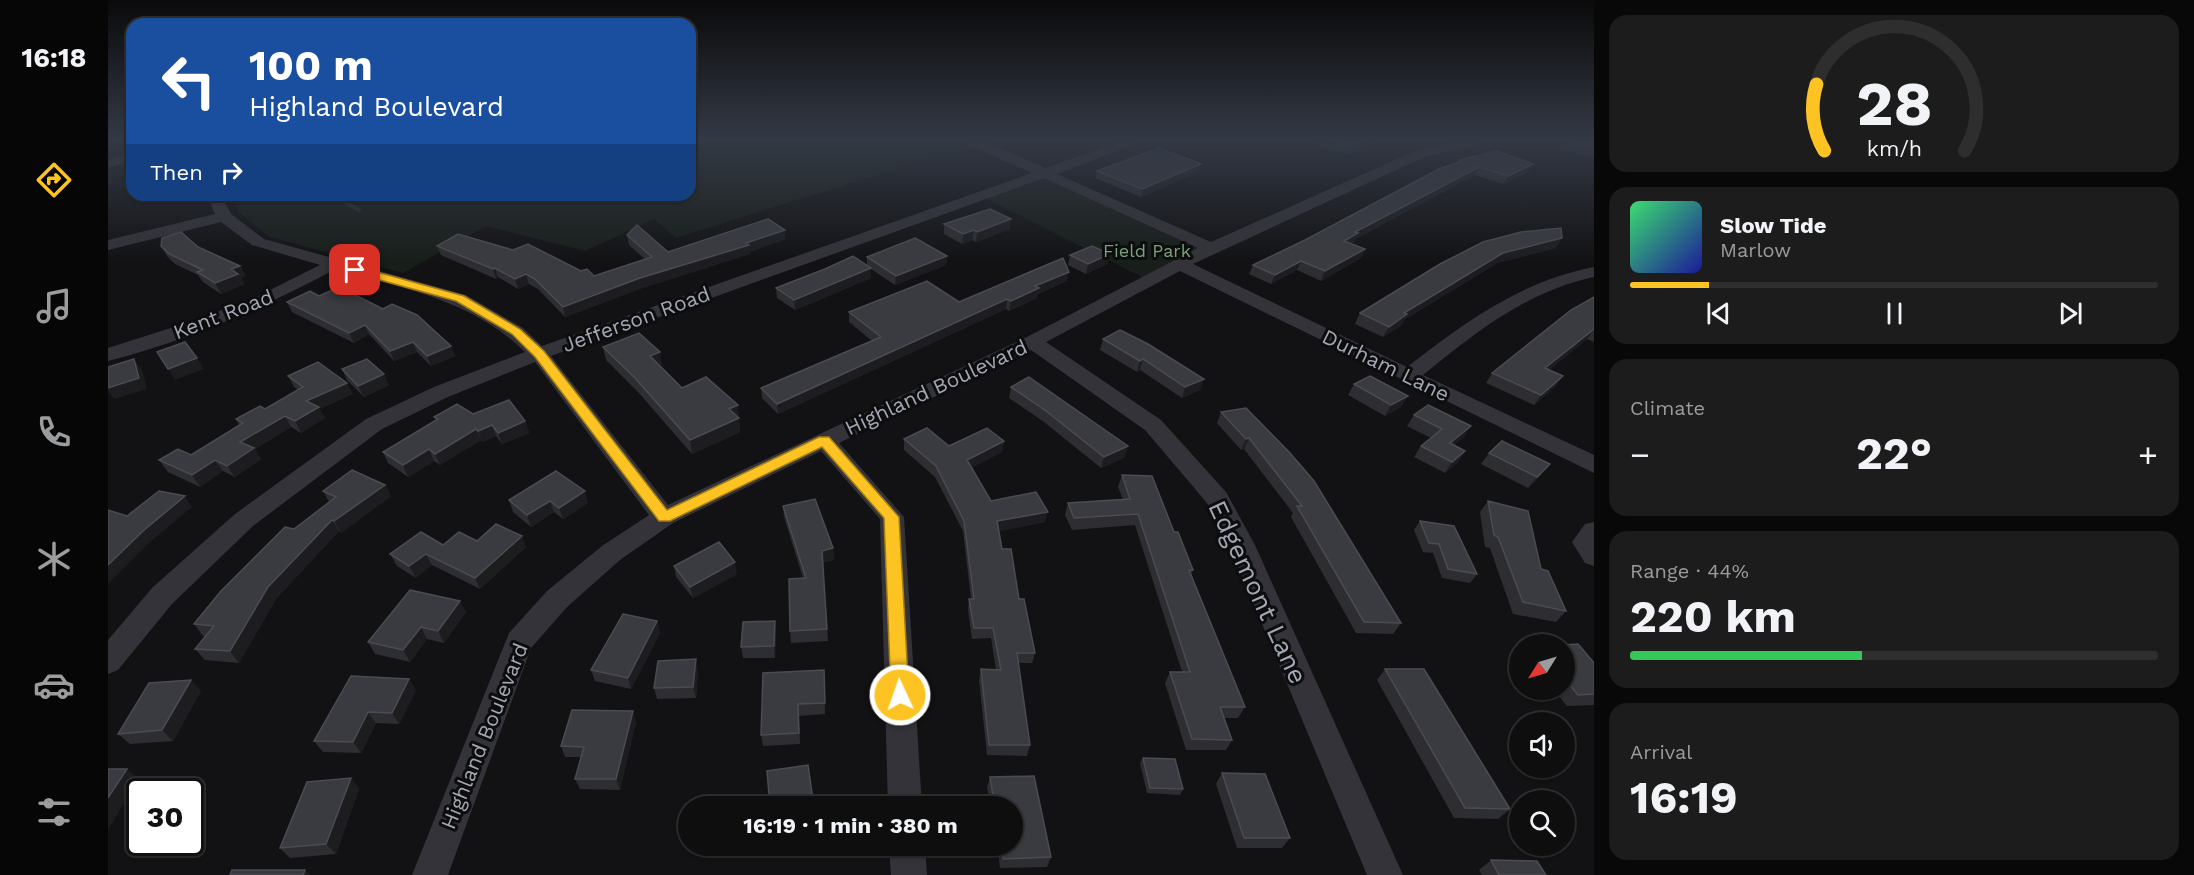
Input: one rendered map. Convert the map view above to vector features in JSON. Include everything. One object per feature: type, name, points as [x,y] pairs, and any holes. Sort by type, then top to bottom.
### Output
[{"type":"street","name":"Jefferson Road","points":[[108,662],[162,596],[214,545],[375,424],[441,392],[539,354],[1024,181]]},
{"type":"street","points":[[1059,181],[1211,248]]},
{"type":"street","name":"Highland Boulevard","points":[[430,875],[519,642],[557,599],[611,553],[664,517],[1032,342],[1211,248],[1360,181]]},
{"type":"street","points":[[217,201],[224,217],[258,242],[460,298],[516,332],[539,354],[664,517]]},
{"type":"street","points":[[108,245],[224,217]]},
{"type":"street","name":"Kent Road","points":[[108,355],[208,322],[264,300],[334,264]]},
{"type":"street","name":"Durham Lane","points":[[1180,264],[1204,278],[1594,465]]},
{"type":"street","points":[[1409,376],[1519,297],[1558,278],[1594,272]]},
{"type":"street","name":"Edgemont Lane","points":[[1032,342],[1153,425],[1217,498],[1242,545],[1385,875]]},
{"type":"street","points":[[824,440],[892,517],[905,796]]},
{"type":"street","points":[[1594,531],[1585,542],[1594,556]]},
{"type":"street","points":[[908,856],[909,875]]},
{"type":"green space","points":[[696,181],[858,181],[676,238],[654,219],[585,251],[486,226],[403,273],[270,237],[238,212],[235,201],[696,201]]},
{"type":"green space","name":"Field Park","points":[[1024,181],[1059,181],[1211,248],[1148,280],[981,196]]},
{"type":"building","points":[[1122,181],[1161,181],[1142,189]]},
{"type":"building","points":[[1417,181],[1453,181],[1355,232],[1358,233],[1344,241],[1365,249],[1325,271],[1301,261],[1275,275],[1253,265]]},
{"type":"building","points":[[990,209],[1011,219],[977,232],[974,230],[963,234],[944,224]]},
{"type":"building","points":[[768,219],[785,230],[746,243],[749,245],[640,278],[563,307],[535,279],[526,274],[515,279],[495,268],[437,246],[458,234],[513,250],[528,244],[581,271],[587,269],[594,276],[652,257],[627,235],[637,225],[668,252]]},
{"type":"building","points":[[1561,228],[1562,238],[1503,253],[1404,313],[1407,314],[1389,327],[1360,313],[1440,264],[1483,242],[1521,232]]},
{"type":"building","points":[[181,232],[198,247],[240,266],[231,269],[238,274],[215,283],[197,272],[203,270],[169,254],[161,246],[162,238]]},
{"type":"building","points":[[915,238],[947,256],[896,276],[867,257]]},
{"type":"building","points":[[1092,246],[1110,254],[1088,264],[1070,255]]},
{"type":"building","points":[[853,256],[871,268],[794,300],[776,288],[825,269]]},
{"type":"building","points":[[1063,258],[1069,272],[1035,286],[1039,288],[1011,301],[1007,299],[777,404],[761,388],[881,337],[849,312],[927,281],[959,302]]},
{"type":"building","points":[[339,287],[383,309],[392,304],[417,315],[451,346],[427,356],[413,342],[390,351],[365,325],[349,333],[287,302],[310,291],[319,296]]},
{"type":"building","points":[[1594,297],[1594,329],[1545,368],[1563,376],[1541,395],[1492,373],[1571,310]]},
{"type":"building","points":[[1120,330],[1148,344],[1204,379],[1185,387],[1143,359],[1140,361],[1103,339]]},
{"type":"building","points":[[639,333],[660,352],[650,356],[682,388],[706,377],[738,405],[729,409],[739,418],[690,440],[635,378],[603,347]]},
{"type":"building","points":[[185,342],[197,358],[168,369],[157,352]]},
{"type":"building","points":[[134,359],[139,378],[108,388],[108,367]]},
{"type":"building","points":[[367,359],[384,374],[358,386],[342,369]]},
{"type":"building","points":[[318,362],[347,383],[306,401],[319,407],[295,421],[285,416],[240,442],[254,448],[227,466],[215,460],[192,475],[159,460],[178,449],[191,455],[243,423],[236,419],[260,406],[265,409],[303,387],[288,376]]},
{"type":"building","points":[[1370,376],[1408,396],[1391,405],[1354,384]]},
{"type":"building","points":[[1029,377],[1128,446],[1104,457],[1046,411],[1011,387]]},
{"type":"building","points":[[509,400],[525,421],[498,433],[492,425],[478,431],[476,429],[435,454],[429,449],[403,465],[383,452],[438,419],[434,417],[457,404],[473,414]]},
{"type":"building","points":[[1428,405],[1471,426],[1450,443],[1465,451],[1452,462],[1421,446],[1442,429],[1414,415]]},
{"type":"building","points":[[1246,408],[1314,481],[1401,623],[1364,622],[1297,506],[1302,506],[1249,438],[1246,439],[1221,412]]},
{"type":"building","points":[[927,428],[949,446],[987,428],[1004,441],[967,460],[991,501],[1036,492],[1048,512],[997,521],[1002,549],[1011,549],[1019,599],[1024,599],[1035,653],[1017,653],[1030,745],[989,745],[981,669],[1001,670],[993,628],[974,628],[969,599],[974,599],[964,521],[936,466],[904,439]]},
{"type":"building","points":[[1502,441],[1550,464],[1537,477],[1489,453]]},
{"type":"building","points":[[352,470],[385,485],[334,521],[332,520],[268,587],[230,651],[195,649],[214,626],[194,624],[221,591],[285,527],[294,529],[336,497],[323,491]]},
{"type":"building","points":[[556,471],[585,491],[559,508],[550,501],[527,515],[509,500]]},
{"type":"building","points":[[1122,475],[1152,476],[1174,532],[1178,532],[1193,570],[1189,570],[1245,707],[1220,707],[1232,740],[1192,739],[1170,672],[1190,672],[1138,514],[1074,518],[1068,503],[1130,499]]},
{"type":"building","points":[[159,491],[185,496],[143,531],[108,565],[108,510],[127,516]]},
{"type":"building","points":[[815,499],[833,548],[822,551],[827,629],[790,631],[789,579],[806,578],[783,506]]},
{"type":"building","points":[[1488,501],[1528,511],[1541,569],[1548,571],[1566,611],[1523,602],[1498,537],[1494,535]]},
{"type":"building","points":[[1420,521],[1454,526],[1477,574],[1448,569],[1439,544],[1429,543]]},
{"type":"building","points":[[496,524],[522,536],[475,578],[426,554],[409,566],[390,554],[421,532],[443,545],[459,532],[477,541]]},
{"type":"building","points":[[719,542],[735,562],[690,587],[674,566]]},
{"type":"building","points":[[410,590],[460,601],[438,631],[421,627],[403,650],[368,642]]},
{"type":"building","points":[[623,614],[657,621],[628,678],[591,670]]},
{"type":"building","points":[[775,621],[774,646],[741,647],[743,622]]},
{"type":"building","points":[[1575,644],[1578,644],[1594,663],[1594,694],[1578,695],[1575,691]]},
{"type":"building","points":[[696,659],[693,687],[654,688],[658,661]]},
{"type":"building","points":[[1385,669],[1424,669],[1509,809],[1465,808]]},
{"type":"building","points":[[824,670],[825,703],[798,704],[799,733],[761,735],[763,673]]},
{"type":"building","points":[[351,676],[409,679],[392,713],[368,712],[353,742],[314,741]]},
{"type":"building","points":[[191,680],[162,730],[118,734],[149,683]]},
{"type":"building","points":[[572,710],[633,711],[616,779],[575,779],[584,747],[561,746]]},
{"type":"building","points":[[1143,758],[1175,759],[1183,789],[1150,788]]},
{"type":"building","points":[[808,765],[812,796],[769,796],[767,771]]},
{"type":"building","points":[[108,769],[127,769],[108,798]]},
{"type":"building","points":[[1222,773],[1265,774],[1290,838],[1244,838]]},
{"type":"building","points":[[1034,776],[1051,857],[1003,859],[1003,856],[1023,856],[1023,796],[993,796],[990,777]]},
{"type":"building","points":[[351,778],[326,844],[280,848],[307,782]]},
{"type":"building","points":[[1491,860],[1537,861],[1546,875],[1499,875]]},
{"type":"building","points":[[232,870],[305,870],[303,875],[230,875]]},
{"type":"waterway","points":[[343,201],[359,210]]},
{"type":"route","points":[[355,270],[460,298],[490,314],[516,332],[539,354],[664,517],[824,440],[892,517],[900,695]]}]
